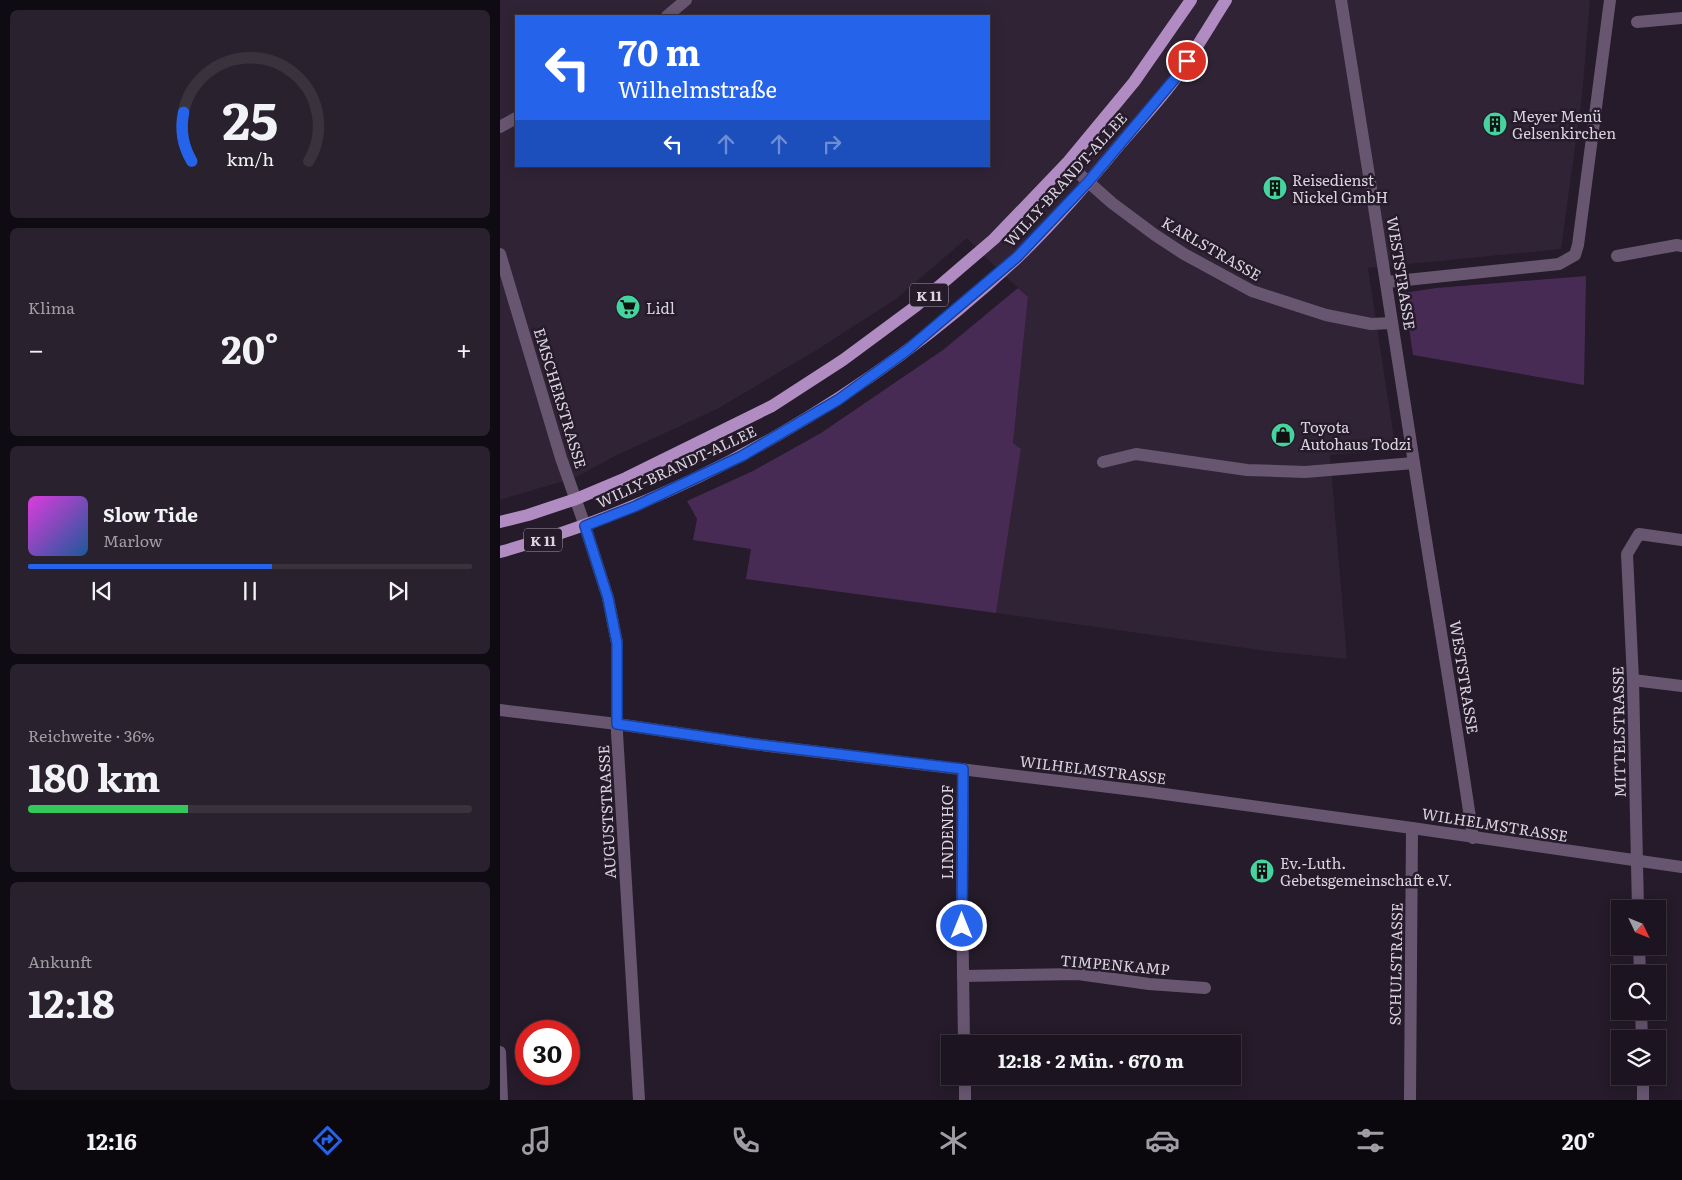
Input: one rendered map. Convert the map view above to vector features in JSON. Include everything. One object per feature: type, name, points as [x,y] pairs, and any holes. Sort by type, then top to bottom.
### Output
[{"type":"main road","name":"WILLY-BRANDT-ALLEE","points":[[500,522],[576,499],[626,478],[772,406],[843,360],[916,306],[994,239],[1067,163],[1134,82],[1191,0]]},
{"type":"main road","name":"WILLY-BRANDT-ALLEE","points":[[500,552],[585,526],[636,506],[742,456],[838,400],[906,351],[1017,257],[1088,182],[1177,76],[1226,0]]},
{"type":"street","points":[[668,15],[686,0]]},
{"type":"street","name":"WESTSTRASSE","points":[[1341,0],[1462,757],[1473,838]]},
{"type":"street","points":[[1387,282],[1559,264],[1575,255],[1578,245],[1610,0]]},
{"type":"street","points":[[1636,22],[1682,18]]},
{"type":"street","points":[[500,127],[515,119]]},
{"type":"street","name":"KARLSTRASSE","points":[[1067,163],[1112,203],[1155,235],[1184,254],[1252,291],[1326,315],[1371,324],[1392,323]]},
{"type":"street","points":[[1617,256],[1677,245],[1682,246]]},
{"type":"street","name":"EMSCHERSTRASSE","points":[[500,254],[504,282],[585,526]]},
{"type":"street","points":[[1103,462],[1136,454],[1247,470],[1306,472],[1414,463]]},
{"type":"street","name":"AUGUSTSTRASSE","points":[[585,526],[608,598],[617,643],[617,724],[639,1100]]},
{"type":"street","name":"MITTELSTRASSE","points":[[1638,900],[1634,680],[1627,554],[1639,534],[1682,540]]},
{"type":"street","points":[[1634,680],[1682,686]]},
{"type":"street","name":"WILHELMSTRASSE","points":[[500,710],[617,724],[754,744],[1150,792],[1682,867]]},
{"type":"street","name":"LINDENHOF","points":[[963,769],[964,1035]]},
{"type":"street","name":"SCHULSTRASSE","points":[[1410,1100],[1412,828]]},
{"type":"street","name":"TIMPENKAMP","points":[[963,976],[1078,974],[1148,984],[1205,988]]},
{"type":"street","points":[[500,1052],[502,1100]]},
{"type":"street","points":[[965,1085],[965,1100]]},
{"type":"street","points":[[1642,1085],[1643,1100]]},
{"type":"shaded area","points":[[500,0],[1590,0],[1582,96],[1561,249],[1368,268],[1395,445],[1388,450],[1330,455],[1347,659],[1267,651],[996,613],[1021,449],[1013,443],[1028,297],[967,238],[896,299],[815,351],[717,409],[617,455],[574,478],[500,500]]},
{"type":"shaded area","points":[[1586,276],[1584,385],[1413,355],[1404,293],[1436,288]]},
{"type":"shaded area","points":[[1018,288],[1028,297],[1013,443],[1021,449],[996,613],[746,579],[751,549],[693,540],[697,519],[687,501],[753,471],[821,433],[943,350]]},
{"type":"place","name":"Meyer Menü Gelsenkirchen","points":[[1495,124]]},
{"type":"place","name":"Reisedienst Nickel GmbH","points":[[1275,188]]},
{"type":"place","name":"Lidl","points":[[628,307]]},
{"type":"place","name":"Toyota Autohaus Todzi","points":[[1283,435]]},
{"type":"place","name":"Ev.-Luth. Gebetsgemeinschaft e.V.","points":[[1262,871]]},
{"type":"route","points":[[962,926],[963,769],[754,744],[617,724],[617,643],[608,598],[585,526],[636,506],[742,456],[838,400],[906,351],[1017,257],[1088,182],[1177,76],[1187,61]]}]
